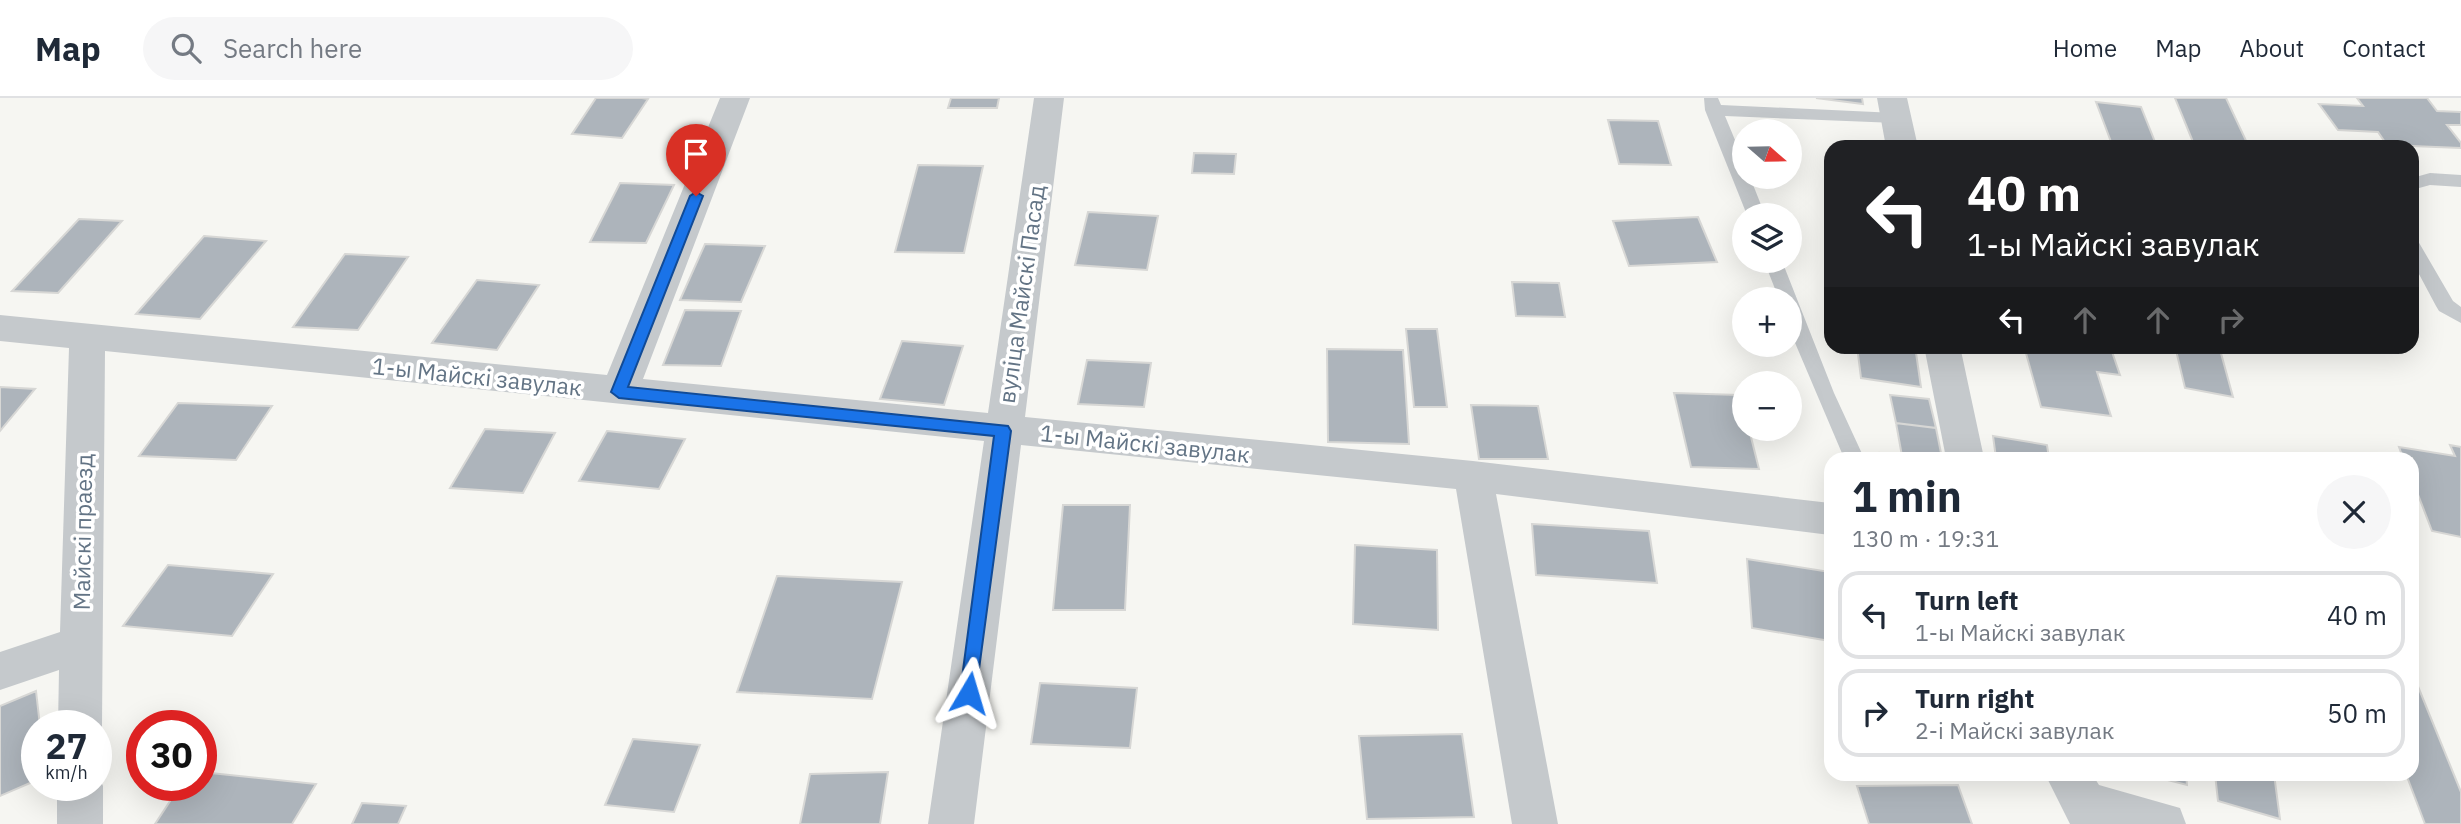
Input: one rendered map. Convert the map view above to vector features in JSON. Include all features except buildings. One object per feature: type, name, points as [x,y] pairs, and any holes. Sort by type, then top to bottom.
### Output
[{"type":"street","points":[[619,392],[735,98]]},
{"type":"street","name":"вуліца Майскі Пасад","points":[[951,824],[1049,98]]},
{"type":"street","name":"1-ы Майскі завулак","points":[[0,328],[1003,431],[1473,476],[1824,518]]},
{"type":"street","name":"Майскі праезд","points":[[80,710],[87,337]]},
{"type":"street","points":[[1944,354],[1964,452]]},
{"type":"street","points":[[1473,476],[1535,824]]},
{"type":"street","points":[[0,671],[80,644]]},
{"type":"street","points":[[2082,800],[2164,824]]},
{"type":"street","points":[[80,801],[80,824]]},
{"type":"lane","points":[[1751,203],[1712,104],[1897,121]]},
{"type":"lane","points":[[2419,182],[2430,179],[2461,181]]},
{"type":"lane","points":[[2419,258],[2446,306],[2461,316]]},
{"type":"lane","points":[[1802,337],[1851,452]]},
{"type":"route","points":[[696,196],[619,392],[1003,431],[969,693]]}]
